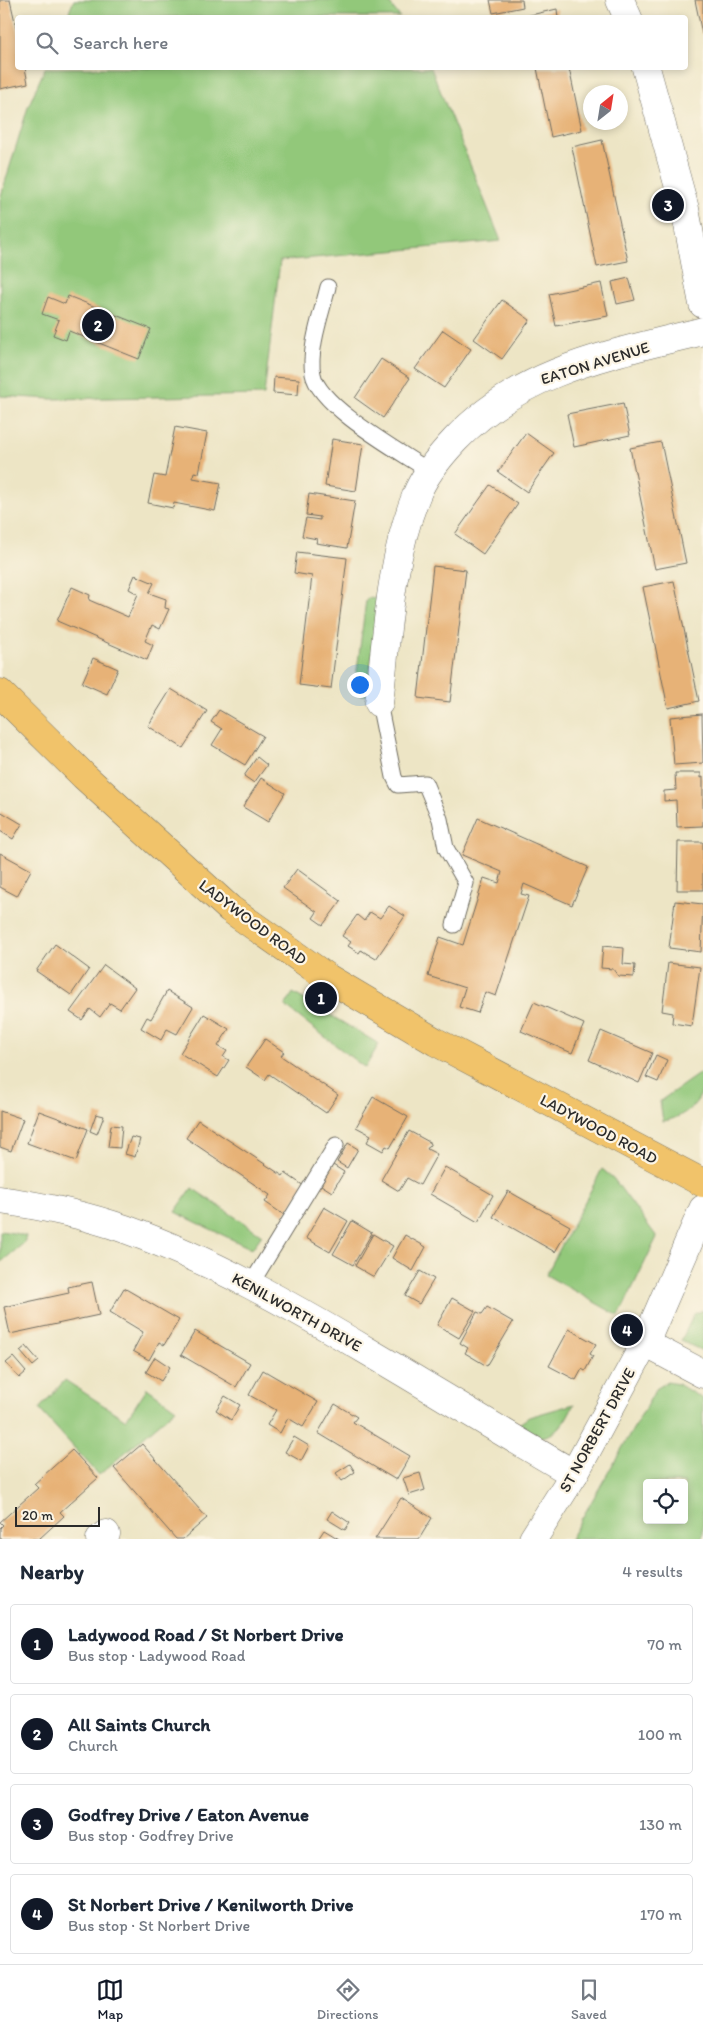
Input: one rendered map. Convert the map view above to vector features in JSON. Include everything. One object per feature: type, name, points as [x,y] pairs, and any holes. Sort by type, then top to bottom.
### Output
[{"type":"main road","name":"LADYWOOD ROAD","points":[[0,693],[84,776],[230,909],[328,978],[436,1042],[703,1184]]},
{"type":"street","points":[[620,0],[627,15]]},
{"type":"street","points":[[647,70],[685,209],[703,304]]},
{"type":"street","name":"EATON AVENUE","points":[[379,703],[392,584],[406,522],[417,493],[429,471],[443,452],[487,410],[529,384],[570,367],[703,331]]},
{"type":"street","name":"KENILWORTH DRIVE","points":[[0,1200],[51,1208],[124,1229],[193,1257],[251,1284],[574,1474]]},
{"type":"street","name":"ST NORBERT DRIVE","points":[[533,1539],[574,1474],[645,1343],[703,1209]]},
{"type":"street","points":[[645,1343],[703,1374]]},
{"type":"lane","points":[[328,288],[313,349],[313,375],[320,390],[338,410],[429,471]]},
{"type":"lane","points":[[379,703],[394,777],[398,785],[425,783],[440,819],[446,848],[466,883],[454,926]]},
{"type":"lane","points":[[251,1284],[336,1145]]},
{"type":"green space","points":[[74,0],[387,0],[398,15],[68,15]]},
{"type":"green space","points":[[44,70],[432,70],[501,241],[280,261],[264,395],[52,399],[0,396],[0,199],[28,107]]},
{"type":"green space","points":[[368,598],[379,599],[367,695],[354,694],[366,600]]},
{"type":"green space","points":[[293,993],[379,1044],[365,1068],[285,1006]]},
{"type":"green space","points":[[703,1071],[703,1087],[694,1105],[682,1114],[663,1121],[660,1101]]},
{"type":"green space","points":[[602,1169],[613,1178],[657,1237],[619,1316],[546,1275]]},
{"type":"green space","points":[[192,1188],[262,1235],[252,1249],[175,1212]]},
{"type":"green space","points":[[0,1231],[26,1236],[24,1243],[0,1263]]},
{"type":"green space","points":[[703,1310],[703,1351],[681,1341],[694,1314]]},
{"type":"green space","points":[[65,1380],[126,1420],[147,1388],[176,1409],[99,1475],[39,1409]]},
{"type":"green space","points":[[667,1382],[678,1384],[703,1399],[703,1535],[701,1539],[570,1539],[656,1389]]},
{"type":"green space","points":[[574,1404],[561,1426],[552,1434],[539,1437],[519,1424],[529,1417]]},
{"type":"building","points":[[0,0],[10,0],[15,22],[15,70],[25,70],[28,83],[0,89]]},
{"type":"building","points":[[490,0],[522,0],[523,7],[493,13]]},
{"type":"building","points":[[695,0],[703,0],[703,34],[702,34]]},
{"type":"building","points":[[557,9],[558,15],[530,15]]},
{"type":"building","points":[[537,70],[569,70],[582,130],[551,137]]},
{"type":"building","points":[[602,140],[628,261],[597,267],[572,147]]},
{"type":"building","points":[[629,278],[635,300],[617,304],[612,282]]},
{"type":"building","points":[[601,283],[608,316],[556,326],[549,294]]},
{"type":"building","points":[[68,296],[151,329],[139,359],[69,331],[66,340],[53,335],[59,320],[42,314],[48,297],[65,304]]},
{"type":"building","points":[[502,300],[530,320],[502,359],[474,339]]},
{"type":"building","points":[[443,330],[471,349],[444,388],[415,369]]},
{"type":"building","points":[[381,359],[410,378],[383,418],[355,398]]},
{"type":"building","points":[[274,377],[299,379],[298,395],[273,393]]},
{"type":"building","points":[[623,403],[630,435],[574,447],[567,414]]},
{"type":"building","points":[[175,427],[207,433],[199,473],[194,472],[193,478],[221,483],[215,511],[174,503],[173,508],[148,503],[154,475],[165,477]]},
{"type":"building","points":[[526,433],[554,453],[527,492],[498,472]]},
{"type":"building","points":[[332,439],[363,444],[356,491],[325,486]]},
{"type":"building","points":[[661,442],[686,563],[655,569],[630,448]]},
{"type":"building","points":[[490,485],[518,504],[483,554],[455,534]]},
{"type":"building","points":[[309,494],[355,501],[347,548],[316,543],[317,539],[302,536],[306,518],[320,520],[320,517],[306,515]]},
{"type":"building","points":[[297,552],[347,558],[331,689],[299,685],[312,576],[294,573]]},
{"type":"building","points":[[433,566],[466,570],[450,702],[418,698]]},
{"type":"building","points":[[135,575],[154,583],[149,593],[166,599],[165,608],[169,609],[160,629],[152,625],[145,641],[153,645],[147,660],[57,621],[72,587],[90,595],[89,600],[128,617],[138,594],[129,589]]},
{"type":"building","points":[[674,581],[699,701],[668,708],[643,587]]},
{"type":"building","points":[[93,658],[118,669],[107,694],[82,683]]},
{"type":"building","points":[[171,689],[207,711],[183,748],[148,726]]},
{"type":"building","points":[[219,710],[263,736],[245,765],[212,745],[222,729],[211,722]]},
{"type":"building","points":[[702,714],[703,763],[674,765],[670,717]]},
{"type":"building","points":[[257,757],[267,765],[254,783],[244,776]]},
{"type":"building","points":[[675,773],[701,773],[701,778],[703,777],[703,826],[677,827],[676,800],[664,801],[664,791],[676,790]]},
{"type":"building","points":[[261,778],[285,793],[268,822],[243,807]]},
{"type":"building","points":[[0,811],[22,824],[13,839],[0,831]]},
{"type":"building","points":[[478,818],[588,867],[572,905],[524,884],[521,894],[529,896],[496,996],[485,992],[478,1013],[459,1007],[465,988],[428,976],[440,937],[463,945],[484,878],[499,883],[502,872],[462,855]]},
{"type":"building","points":[[678,842],[703,842],[703,890],[677,890]]},
{"type":"building","points":[[0,853],[31,870],[17,896],[0,887]]},
{"type":"building","points":[[297,869],[341,901],[323,925],[313,918],[317,912],[283,888]]},
{"type":"building","points":[[675,901],[703,904],[701,952],[669,948]]},
{"type":"building","points":[[389,906],[405,916],[376,959],[361,950],[359,953],[348,946],[351,942],[342,936],[357,915],[364,921],[370,912],[380,918]]},
{"type":"building","points":[[55,944],[89,969],[71,995],[36,971]]},
{"type":"building","points":[[603,946],[624,948],[623,964],[635,965],[634,977],[618,976],[613,969],[601,968]]},
{"type":"building","points":[[668,963],[700,967],[692,1026],[672,1023],[673,1013],[662,1011]]},
{"type":"building","points":[[104,965],[135,988],[120,1009],[110,1003],[100,1017],[90,1009],[82,1020],[70,1012]]},
{"type":"building","points":[[167,991],[193,1007],[177,1034],[167,1029],[161,1040],[141,1028],[147,1017],[151,1019]]},
{"type":"building","points":[[534,1002],[584,1024],[572,1053],[521,1031]]},
{"type":"building","points":[[204,1014],[229,1029],[218,1046],[227,1051],[223,1057],[229,1060],[218,1077],[180,1053]]},
{"type":"building","points":[[601,1031],[652,1053],[639,1083],[589,1060]]},
{"type":"building","points":[[265,1039],[284,1052],[281,1056],[338,1095],[326,1113],[269,1074],[265,1080],[246,1067]]},
{"type":"building","points":[[656,1055],[667,1060],[658,1082],[646,1077]]},
{"type":"building","points":[[373,1097],[408,1117],[390,1148],[386,1146],[383,1151],[367,1142],[371,1135],[356,1127]]},
{"type":"building","points":[[0,1111],[23,1119],[11,1151],[0,1147]]},
{"type":"building","points":[[39,1111],[88,1129],[76,1161],[27,1143]]},
{"type":"building","points":[[96,1114],[104,1116],[97,1134],[90,1131]]},
{"type":"building","points":[[198,1120],[283,1176],[285,1173],[304,1186],[284,1215],[265,1202],[270,1195],[186,1138]]},
{"type":"building","points":[[111,1125],[122,1126],[120,1148],[108,1147]]},
{"type":"building","points":[[409,1131],[431,1143],[427,1149],[437,1154],[420,1185],[407,1178],[399,1191],[381,1180]]},
{"type":"building","points":[[131,1137],[140,1139],[135,1157],[125,1154]]},
{"type":"building","points":[[348,1143],[358,1149],[347,1168],[337,1162]]},
{"type":"building","points":[[333,1165],[344,1172],[332,1192],[321,1185]]},
{"type":"building","points":[[445,1167],[493,1195],[478,1222],[430,1194]]},
{"type":"building","points":[[508,1191],[570,1226],[555,1252],[493,1217]]},
{"type":"building","points":[[324,1207],[348,1221],[330,1252],[306,1238]]},
{"type":"building","points":[[352,1221],[372,1233],[353,1265],[333,1254]]},
{"type":"building","points":[[373,1234],[393,1246],[374,1277],[355,1266]]},
{"type":"building","points":[[405,1235],[426,1247],[413,1271],[392,1258]]},
{"type":"building","points":[[420,1271],[434,1279],[419,1304],[405,1296]]},
{"type":"building","points":[[92,1282],[99,1315],[10,1334],[4,1307],[69,1293],[68,1287]]},
{"type":"building","points":[[124,1288],[179,1320],[164,1345],[159,1342],[149,1360],[133,1351],[143,1332],[110,1312]]},
{"type":"building","points":[[452,1298],[475,1311],[459,1338],[437,1325]]},
{"type":"building","points":[[487,1307],[513,1322],[487,1366],[465,1353],[468,1348],[460,1343],[477,1312],[482,1314]]},
{"type":"building","points":[[569,1329],[596,1344],[590,1354],[593,1356],[585,1371],[582,1369],[576,1380],[549,1366]]},
{"type":"building","points":[[195,1331],[250,1363],[236,1387],[181,1355]]},
{"type":"building","points":[[26,1346],[39,1361],[33,1366],[20,1351]]},
{"type":"building","points":[[13,1357],[26,1372],[19,1378],[6,1363]]},
{"type":"building","points":[[155,1357],[170,1367],[161,1381],[146,1372]]},
{"type":"building","points":[[263,1370],[318,1402],[303,1427],[288,1418],[280,1433],[267,1425],[276,1410],[249,1395]]},
{"type":"building","points":[[225,1396],[240,1405],[231,1420],[216,1410]]},
{"type":"building","points":[[335,1404],[357,1417],[353,1422],[410,1456],[396,1480],[318,1433]]},
{"type":"building","points":[[294,1437],[309,1446],[301,1461],[285,1452]]},
{"type":"building","points":[[142,1444],[207,1518],[183,1539],[176,1539],[114,1468]]},
{"type":"building","points":[[72,1450],[98,1478],[60,1512],[64,1516],[39,1539],[0,1539],[0,1528],[3,1525],[0,1522],[38,1488],[34,1484]]},
{"type":"building","points":[[350,1464],[355,1472],[342,1481],[336,1473]]},
{"type":"building","points":[[420,1473],[425,1490],[409,1495],[403,1478]]},
{"type":"building","points":[[401,1498],[432,1518],[419,1539],[375,1539]]},
{"type":"building","points":[[332,1511],[350,1523],[345,1530],[327,1519]]},
{"type":"building","points":[[324,1530],[339,1539],[318,1539]]},
{"type":"place","name":"Godfrey Drive / Eaton Avenue","points":[[668,205]]},
{"type":"place","name":"All Saints Church","points":[[98,325]]},
{"type":"place","name":"Ladywood Road / St Norbert Drive","points":[[321,998]]},
{"type":"place","name":"St Norbert Drive / Kenilworth Drive","points":[[627,1330]]}]
